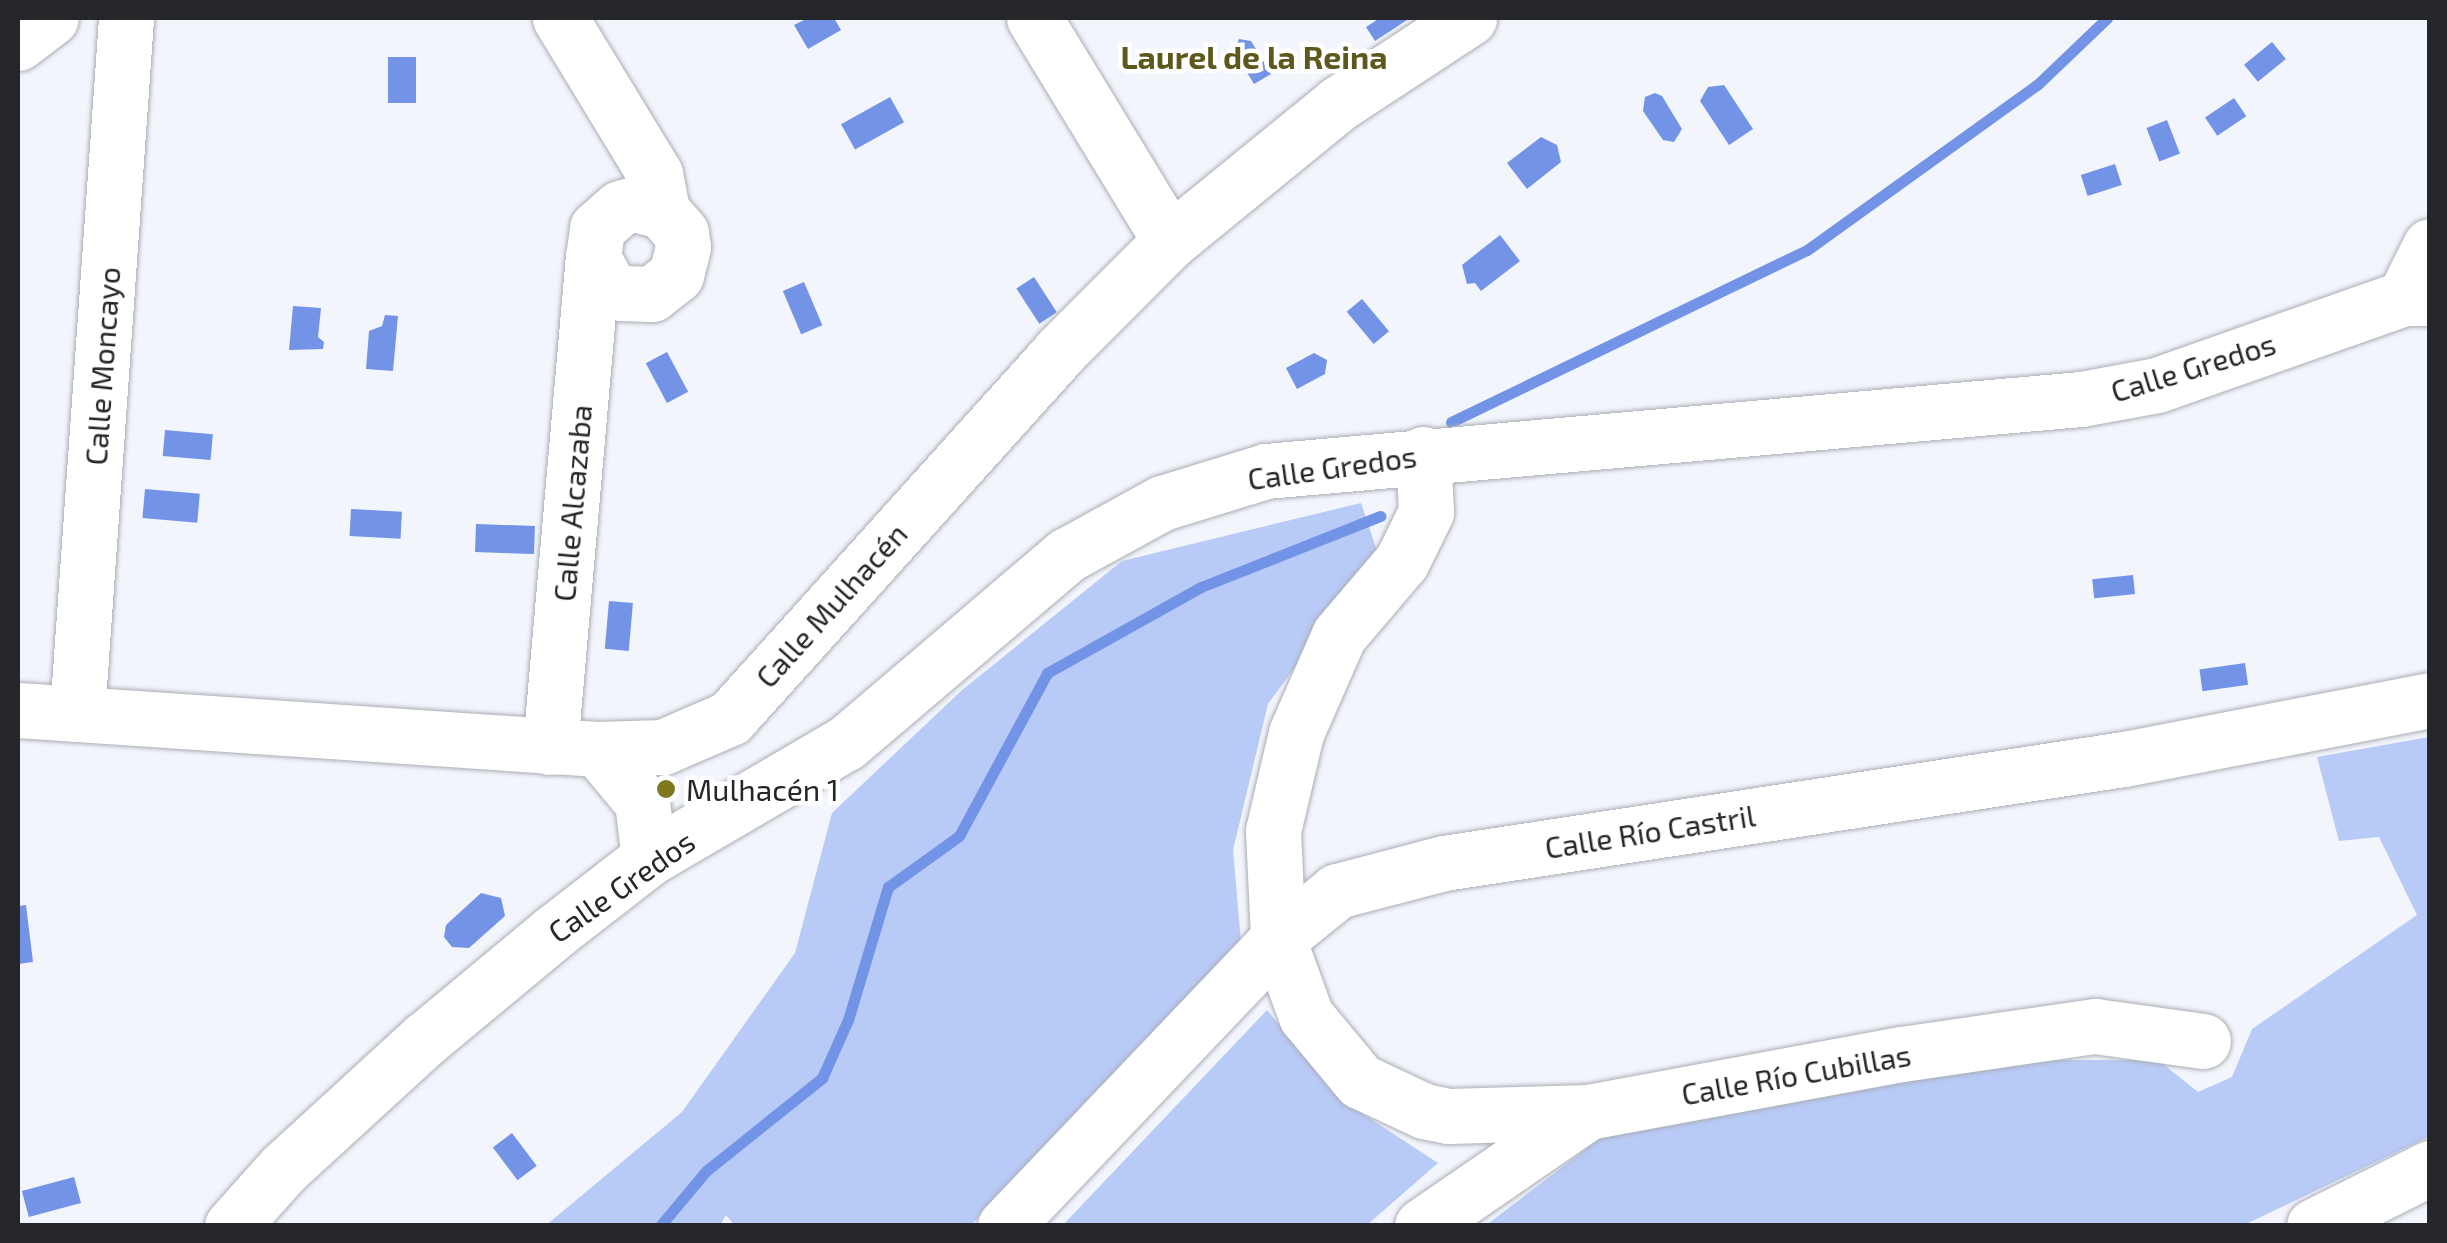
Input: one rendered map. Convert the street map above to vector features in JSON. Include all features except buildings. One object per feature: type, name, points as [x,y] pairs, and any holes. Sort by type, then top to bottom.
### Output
[{"type":"street","points":[[18,42],[51,18]]},
{"type":"street","name":"Calle Moncayo","points":[[77,714],[126,18]]},
{"type":"street","points":[[560,18],[654,174],[662,211],[680,233],[683,247],[682,262],[666,286],[652,294],[621,293],[598,273],[593,258]]},
{"type":"street","points":[[1034,18],[1170,240]]},
{"type":"street","name":"Calle Mulhacén","points":[[18,710],[574,748],[662,747],[730,718],[1060,351],[1170,240],[1338,104],[1458,21]]},
{"type":"street","name":"Calle Alcazaba","points":[[574,748],[597,228],[607,215],[634,204],[662,211]]},
{"type":"street","points":[[2417,298],[2430,246]]},
{"type":"street","name":"Calle Gredos","points":[[232,1226],[283,1169],[424,1039],[649,858],[846,743],[1067,555],[1162,503],[1266,471],[1423,454],[2081,399],[2157,385],[2417,298]]},
{"type":"street","points":[[1423,454],[1426,512],[1402,561],[1339,635],[1296,733],[1273,832],[1278,939],[1306,1016],[1360,1081],[1424,1111],[1448,1116],[1588,1112]]},
{"type":"street","name":"Calle Río Castril","points":[[1005,1226],[1278,939],[1338,891],[1444,862],[2124,759],[2430,700]]},
{"type":"street","points":[[574,748],[642,802],[649,858]]},
{"type":"street","name":"Calle Río Cubillas","points":[[1441,1211],[1588,1112],[1902,1054],[2095,1026],[2203,1041]]},
{"type":"street","points":[[1441,1211],[1468,1145],[1448,1116]]},
{"type":"street","points":[[2314,1226],[2430,1168]]},
{"type":"shaded area","points":[[1361,503],[1378,554],[1268,704],[1233,850],[1241,942],[971,1225],[735,1226],[726,1215],[720,1225],[545,1226],[682,1112],[795,953],[832,813],[961,691],[1122,561]]},
{"type":"shaded area","points":[[2429,737],[2428,1137],[2244,1225],[1485,1226],[1603,1136],[2021,1060],[2158,1060],[2198,1092],[2232,1077],[2252,1029],[2417,915],[2379,837],[2339,841],[2317,757]]},
{"type":"shaded area","points":[[1267,1010],[1340,1099],[1438,1163],[1367,1225],[1062,1226]]},
{"type":"water","points":[[808,18],[834,18],[841,30],[808,49],[794,25]]},
{"type":"water","points":[[1380,18],[1407,20],[1375,41],[1366,27]]},
{"type":"water","points":[[1239,39],[1251,41],[1271,74],[1254,84],[1234,51]]},
{"type":"water","points":[[2272,42],[2286,59],[2258,82],[2244,65]]},
{"type":"water","points":[[388,57],[416,57],[416,103],[388,103]]},
{"type":"water","points":[[1724,85],[1753,129],[1729,145],[1700,101],[1708,87]]},
{"type":"water","points":[[1655,93],[1662,96],[1682,129],[1674,142],[1663,140],[1643,111],[1645,97]]},
{"type":"water","points":[[890,97],[904,122],[855,150],[841,124]]},
{"type":"water","points":[[2234,98],[2246,116],[2217,136],[2205,118]]},
{"type":"water","points":[[2167,120],[2180,154],[2159,161],[2146,128]]},
{"type":"water","points":[[1541,137],[1557,145],[1561,162],[1527,189],[1507,163]]},
{"type":"water","points":[[2115,164],[2122,185],[2088,196],[2081,175]]},
{"type":"water","points":[[1500,235],[1520,261],[1481,291],[1475,283],[1467,284],[1462,265]]},
{"type":"water","points":[[1034,277],[1057,312],[1039,324],[1016,288]]},
{"type":"water","points":[[804,282],[822,325],[801,334],[783,291]]},
{"type":"water","points":[[1362,299],[1389,331],[1374,344],[1347,312]]},
{"type":"water","points":[[293,306],[321,308],[318,337],[324,342],[323,349],[289,350]]},
{"type":"water","points":[[385,315],[398,316],[393,371],[366,369],[369,331],[382,326]]},
{"type":"water","points":[[667,352],[688,392],[667,403],[646,363]]},
{"type":"water","points":[[1314,353],[1327,360],[1325,374],[1297,389],[1286,368]]},
{"type":"water","points":[[165,430],[213,434],[211,460],[163,456]]},
{"type":"water","points":[[145,489],[200,494],[197,523],[142,518]]},
{"type":"water","points":[[351,509],[402,512],[401,539],[350,536]]},
{"type":"water","points":[[476,524],[535,526],[534,554],[475,552]]},
{"type":"water","points":[[2133,575],[2135,594],[2094,598],[2092,579]]},
{"type":"water","points":[[609,601],[633,603],[629,651],[605,649]]},
{"type":"water","points":[[2245,663],[2248,685],[2203,691],[2199,669]]},
{"type":"water","points":[[481,893],[501,898],[505,916],[469,948],[452,947],[444,937],[446,925]]},
{"type":"water","points":[[26,905],[33,962],[18,964],[18,906]]},
{"type":"water","points":[[512,1133],[537,1166],[518,1180],[493,1147]]},
{"type":"water","points":[[74,1177],[81,1203],[29,1217],[22,1191]]},
{"type":"waterway","points":[[1451,422],[1807,250],[2037,85],[2107,18]]},
{"type":"waterway","points":[[660,1226],[706,1171],[822,1078],[848,1020],[888,887],[959,836],[1047,673],[1201,587],[1380,516]]},
{"type":"place","name":"Mulhacén 1","points":[[666,789]]},
{"type":"district","name":"Laurel de la Reina","points":[[1254,56]]}]
